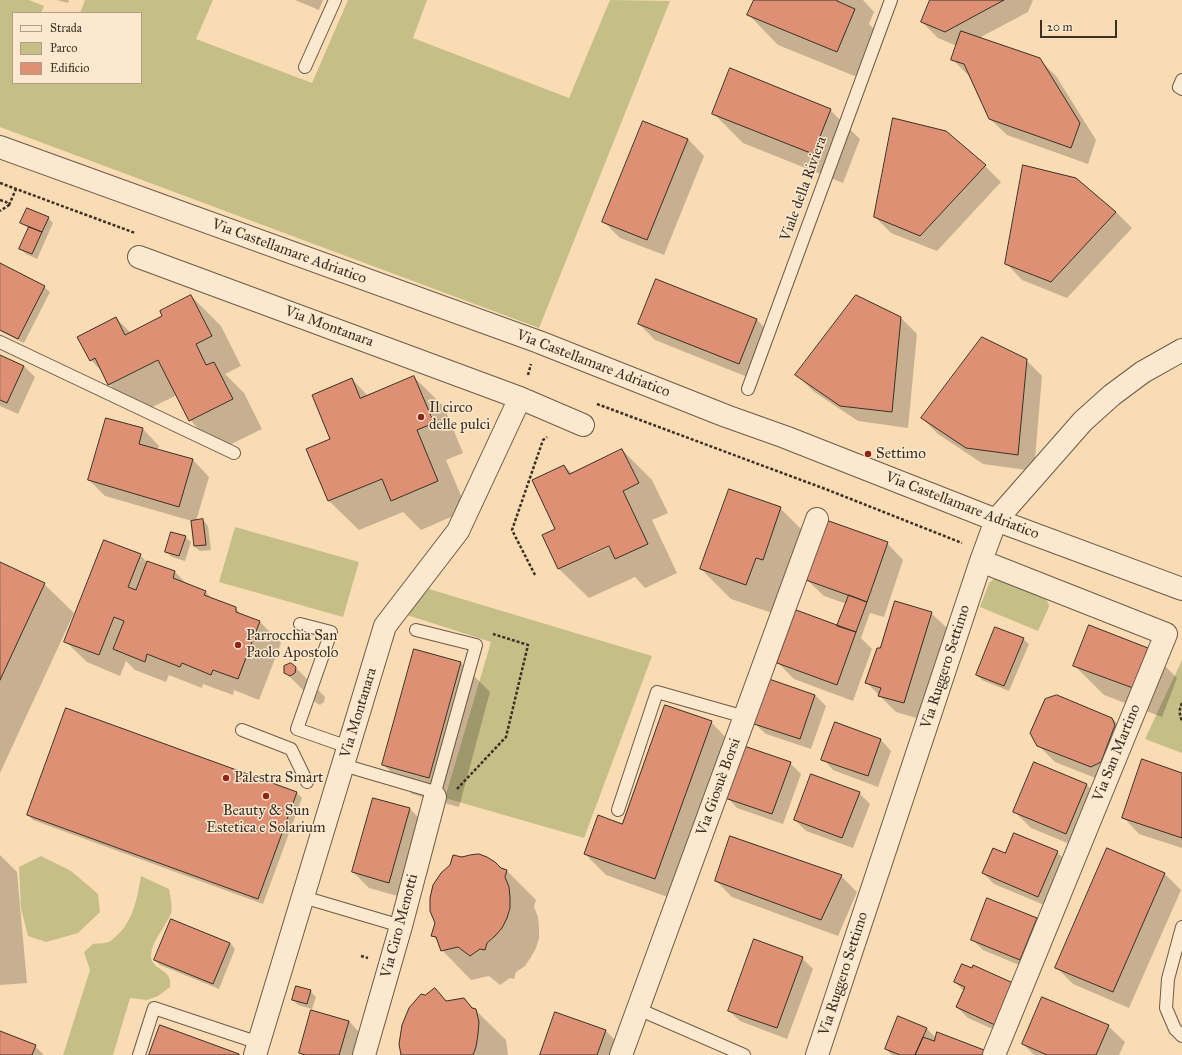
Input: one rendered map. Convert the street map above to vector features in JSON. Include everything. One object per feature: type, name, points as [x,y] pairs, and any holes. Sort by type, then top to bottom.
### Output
[{"type":"street","name":"Via Castellamare Adriatico","points":[[0,147],[539,342],[996,520],[1182,589]]},
{"type":"street","name":"Via Montanara","points":[[139,257],[520,398],[578,423]]},
{"type":"street","name":"Via Ruggero Settimo","points":[[817,1055],[981,561],[996,520],[1083,421],[1112,396],[1144,372],[1182,350]]},
{"type":"street","name":"Via Montanara","points":[[257,1049],[385,626],[458,531],[520,398]]},
{"type":"street","name":"Via Giosuè Borsi","points":[[621,1055],[817,519]]},
{"type":"street","name":"Via San Martino","points":[[981,561],[1166,634],[994,1055]]},
{"type":"street","name":"Via Ciro Menotti","points":[[364,1055],[401,926],[435,797]]},
{"type":"lane","points":[[305,67],[335,0]]},
{"type":"lane","name":"Viale della Riviera","points":[[748,389],[891,0]]},
{"type":"lane","points":[[1182,80],[1179,88],[1182,89]]},
{"type":"lane","points":[[0,342],[234,453]]},
{"type":"lane","points":[[300,624],[330,632],[297,729],[346,756],[435,792],[476,645],[416,630]]},
{"type":"lane","points":[[618,810],[657,692],[745,717]]},
{"type":"lane","points":[[242,730],[290,749],[307,782]]},
{"type":"lane","points":[[303,897],[401,926]]},
{"type":"lane","points":[[1182,927],[1168,979],[1166,1008],[1175,1029],[1182,1036]]},
{"type":"lane","points":[[139,1055],[154,1008],[257,1049]]},
{"type":"lane","points":[[638,1010],[744,1055]]},
{"type":"path","points":[[0,211],[10,205],[16,189]]},
{"type":"path","points":[[0,200],[10,205]]},
{"type":"path","points":[[520,398],[539,342]]},
{"type":"path","points":[[535,575],[512,530],[543,440],[578,423]]},
{"type":"path","points":[[1182,703],[1180,715],[1182,721]]},
{"type":"green space","points":[[0,0],[29,0],[44,6],[41,12],[12,12],[12,84],[142,84],[142,12],[80,12],[85,0],[213,0],[196,39],[312,83],[348,0],[427,0],[413,38],[569,98],[610,0],[670,1],[539,328],[0,127]]},
{"type":"green space","points":[[235,527],[359,562],[343,617],[219,582]]},
{"type":"green space","points":[[995,578],[1045,596],[1049,605],[1038,631],[980,607],[989,583]]},
{"type":"green space","points":[[429,589],[652,656],[584,838],[445,798],[491,642],[404,614],[408,608]]},
{"type":"green space","points":[[1182,660],[1182,753],[1145,739]]},
{"type":"green space","points":[[41,856],[71,871],[98,894],[100,912],[78,933],[46,942],[28,936],[21,908],[19,867]]},
{"type":"green space","points":[[141,876],[169,889],[172,911],[156,939],[151,955],[154,964],[168,976],[170,987],[158,996],[147,1000],[130,998],[113,1055],[63,1055],[90,970],[84,952],[93,944],[109,942],[126,925],[136,902]]},
{"type":"building","points":[[754,0],[837,0],[855,9],[837,52],[747,15]]},
{"type":"building","points":[[930,0],[1004,0],[945,32],[921,22]]},
{"type":"building","points":[[961,31],[1040,58],[1080,123],[1071,148],[989,119],[964,64],[951,60]]},
{"type":"building","points":[[730,68],[831,109],[813,154],[712,114]]},
{"type":"building","points":[[893,118],[946,131],[986,165],[920,236],[874,217]]},
{"type":"building","points":[[643,121],[688,139],[647,240],[602,222]]},
{"type":"building","points":[[1023,165],[1076,178],[1116,212],[1051,282],[1005,264]]},
{"type":"building","points":[[27,208],[49,217],[42,232],[20,223]]},
{"type":"building","points":[[29,227],[42,232],[32,254],[19,249]]},
{"type":"building","points":[[0,263],[45,286],[18,339],[0,330]]},
{"type":"building","points":[[656,279],[757,319],[739,364],[638,324]]},
{"type":"building","points":[[191,295],[212,336],[196,344],[206,365],[214,362],[233,399],[189,421],[158,360],[108,385],[95,358],[90,361],[77,337],[116,317],[125,335],[162,316],[160,311]]},
{"type":"building","points":[[856,295],[901,317],[892,412],[840,406],[795,375]]},
{"type":"building","points":[[982,337],[1027,359],[1018,455],[966,448],[921,418]]},
{"type":"building","points":[[0,355],[24,366],[7,403],[0,400]]},
{"type":"building","points":[[414,376],[434,423],[417,430],[438,481],[391,501],[382,479],[328,501],[306,449],[330,439],[312,395],[352,378],[360,398]]},
{"type":"building","points":[[106,418],[143,428],[139,444],[193,459],[179,507],[88,480]]},
{"type":"building","points":[[622,449],[639,483],[623,491],[648,544],[615,559],[609,546],[558,569],[542,535],[555,529],[532,480],[564,465],[569,474]]},
{"type":"building","points":[[729,489],[781,507],[763,560],[756,558],[746,585],[700,569]]},
{"type":"building","points":[[203,519],[206,545],[194,546],[191,521]]},
{"type":"building","points":[[826,520],[888,542],[867,602],[806,580]]},
{"type":"building","points":[[171,532],[186,536],[179,556],[165,552]]},
{"type":"building","points":[[104,540],[141,554],[128,587],[136,590],[147,561],[175,571],[173,578],[206,591],[204,595],[236,607],[236,612],[260,621],[238,679],[213,670],[211,675],[182,663],[180,667],[147,654],[145,662],[113,649],[124,621],[114,617],[99,655],[64,642]]},
{"type":"building","points":[[0,562],[45,583],[0,680]]},
{"type":"building","points":[[849,595],[867,602],[856,632],[837,626]]},
{"type":"building","points":[[895,601],[932,612],[904,703],[878,696],[881,688],[865,683],[877,648],[880,648]]},
{"type":"building","points":[[796,610],[856,632],[837,685],[777,663]]},
{"type":"building","points":[[1089,625],[1148,648],[1133,688],[1073,666]]},
{"type":"building","points":[[995,627],[1024,638],[1004,686],[976,675]]},
{"type":"building","points":[[414,649],[461,662],[429,778],[382,765]]},
{"type":"building","points":[[291,663],[296,667],[295,673],[290,676],[284,673],[284,666]]},
{"type":"building","points":[[769,679],[815,695],[800,739],[754,724]]},
{"type":"building","points":[[1057,695],[1112,718],[1115,725],[1101,762],[1091,767],[1037,746],[1030,733],[1045,699]]},
{"type":"building","points":[[665,705],[712,721],[655,879],[584,854],[598,815],[622,824]]},
{"type":"building","points":[[66,708],[297,792],[258,899],[27,815]]},
{"type":"building","points":[[835,722],[881,739],[868,776],[821,760]]},
{"type":"building","points":[[744,746],[791,762],[772,814],[725,798]]},
{"type":"building","points":[[1142,759],[1182,773],[1182,838],[1122,818]]},
{"type":"building","points":[[1034,762],[1087,784],[1066,834],[1013,812]]},
{"type":"building","points":[[811,774],[860,792],[842,838],[794,820]]},
{"type":"building","points":[[373,798],[410,808],[389,883],[352,872]]},
{"type":"building","points":[[1014,833],[1058,851],[1038,897],[982,873],[993,848],[1005,853]]},
{"type":"building","points":[[730,836],[842,875],[821,920],[715,881]]},
{"type":"building","points":[[1107,848],[1165,873],[1113,992],[1055,968]]},
{"type":"building","points":[[479,854],[487,857],[501,868],[507,870],[505,877],[509,887],[510,908],[507,918],[502,928],[487,943],[485,950],[480,949],[470,956],[458,947],[441,951],[436,937],[431,936],[435,923],[430,911],[430,898],[433,885],[441,873],[450,865],[453,855],[462,857]]},
{"type":"building","points":[[987,898],[1037,918],[1020,960],[971,940]]},
{"type":"building","points":[[171,919],[230,943],[213,984],[154,960]]},
{"type":"building","points":[[754,939],[803,957],[777,1028],[728,1011]]},
{"type":"building","points":[[962,964],[972,968],[973,965],[1013,983],[995,1025],[956,1007],[965,987],[954,982]]},
{"type":"building","points":[[296,986],[311,990],[307,1004],[292,1000]]},
{"type":"building","points":[[435,988],[446,1001],[464,998],[472,1008],[476,1009],[479,1022],[476,1047],[473,1055],[401,1055],[399,1044],[402,1025],[409,1008],[421,994],[425,995]]},
{"type":"building","points":[[1042,997],[1109,1025],[1096,1055],[1047,1055],[1022,1044]]},
{"type":"building","points":[[311,1010],[349,1021],[339,1055],[305,1055],[299,1053]]},
{"type":"building","points":[[555,1012],[606,1030],[597,1055],[540,1055]]},
{"type":"building","points":[[898,1016],[927,1028],[915,1055],[900,1055],[885,1049]]},
{"type":"building","points":[[160,1025],[239,1054],[239,1055],[149,1055]]},
{"type":"building","points":[[0,1031],[36,1045],[32,1055],[0,1055]]},
{"type":"building","points":[[937,1032],[984,1050],[982,1055],[915,1055],[923,1037],[934,1041]]},
{"type":"place","name":"Il circo delle pulci","points":[[421,417]]},
{"type":"place","name":"Settimo","points":[[868,454]]},
{"type":"place","name":"Parrocchia San Paolo Apostolo","points":[[238,645]]},
{"type":"place","name":"Palestra Smart","points":[[226,778]]},
{"type":"place","name":"Beauty & Sun Estetica e Solarium","points":[[266,796]]}]
